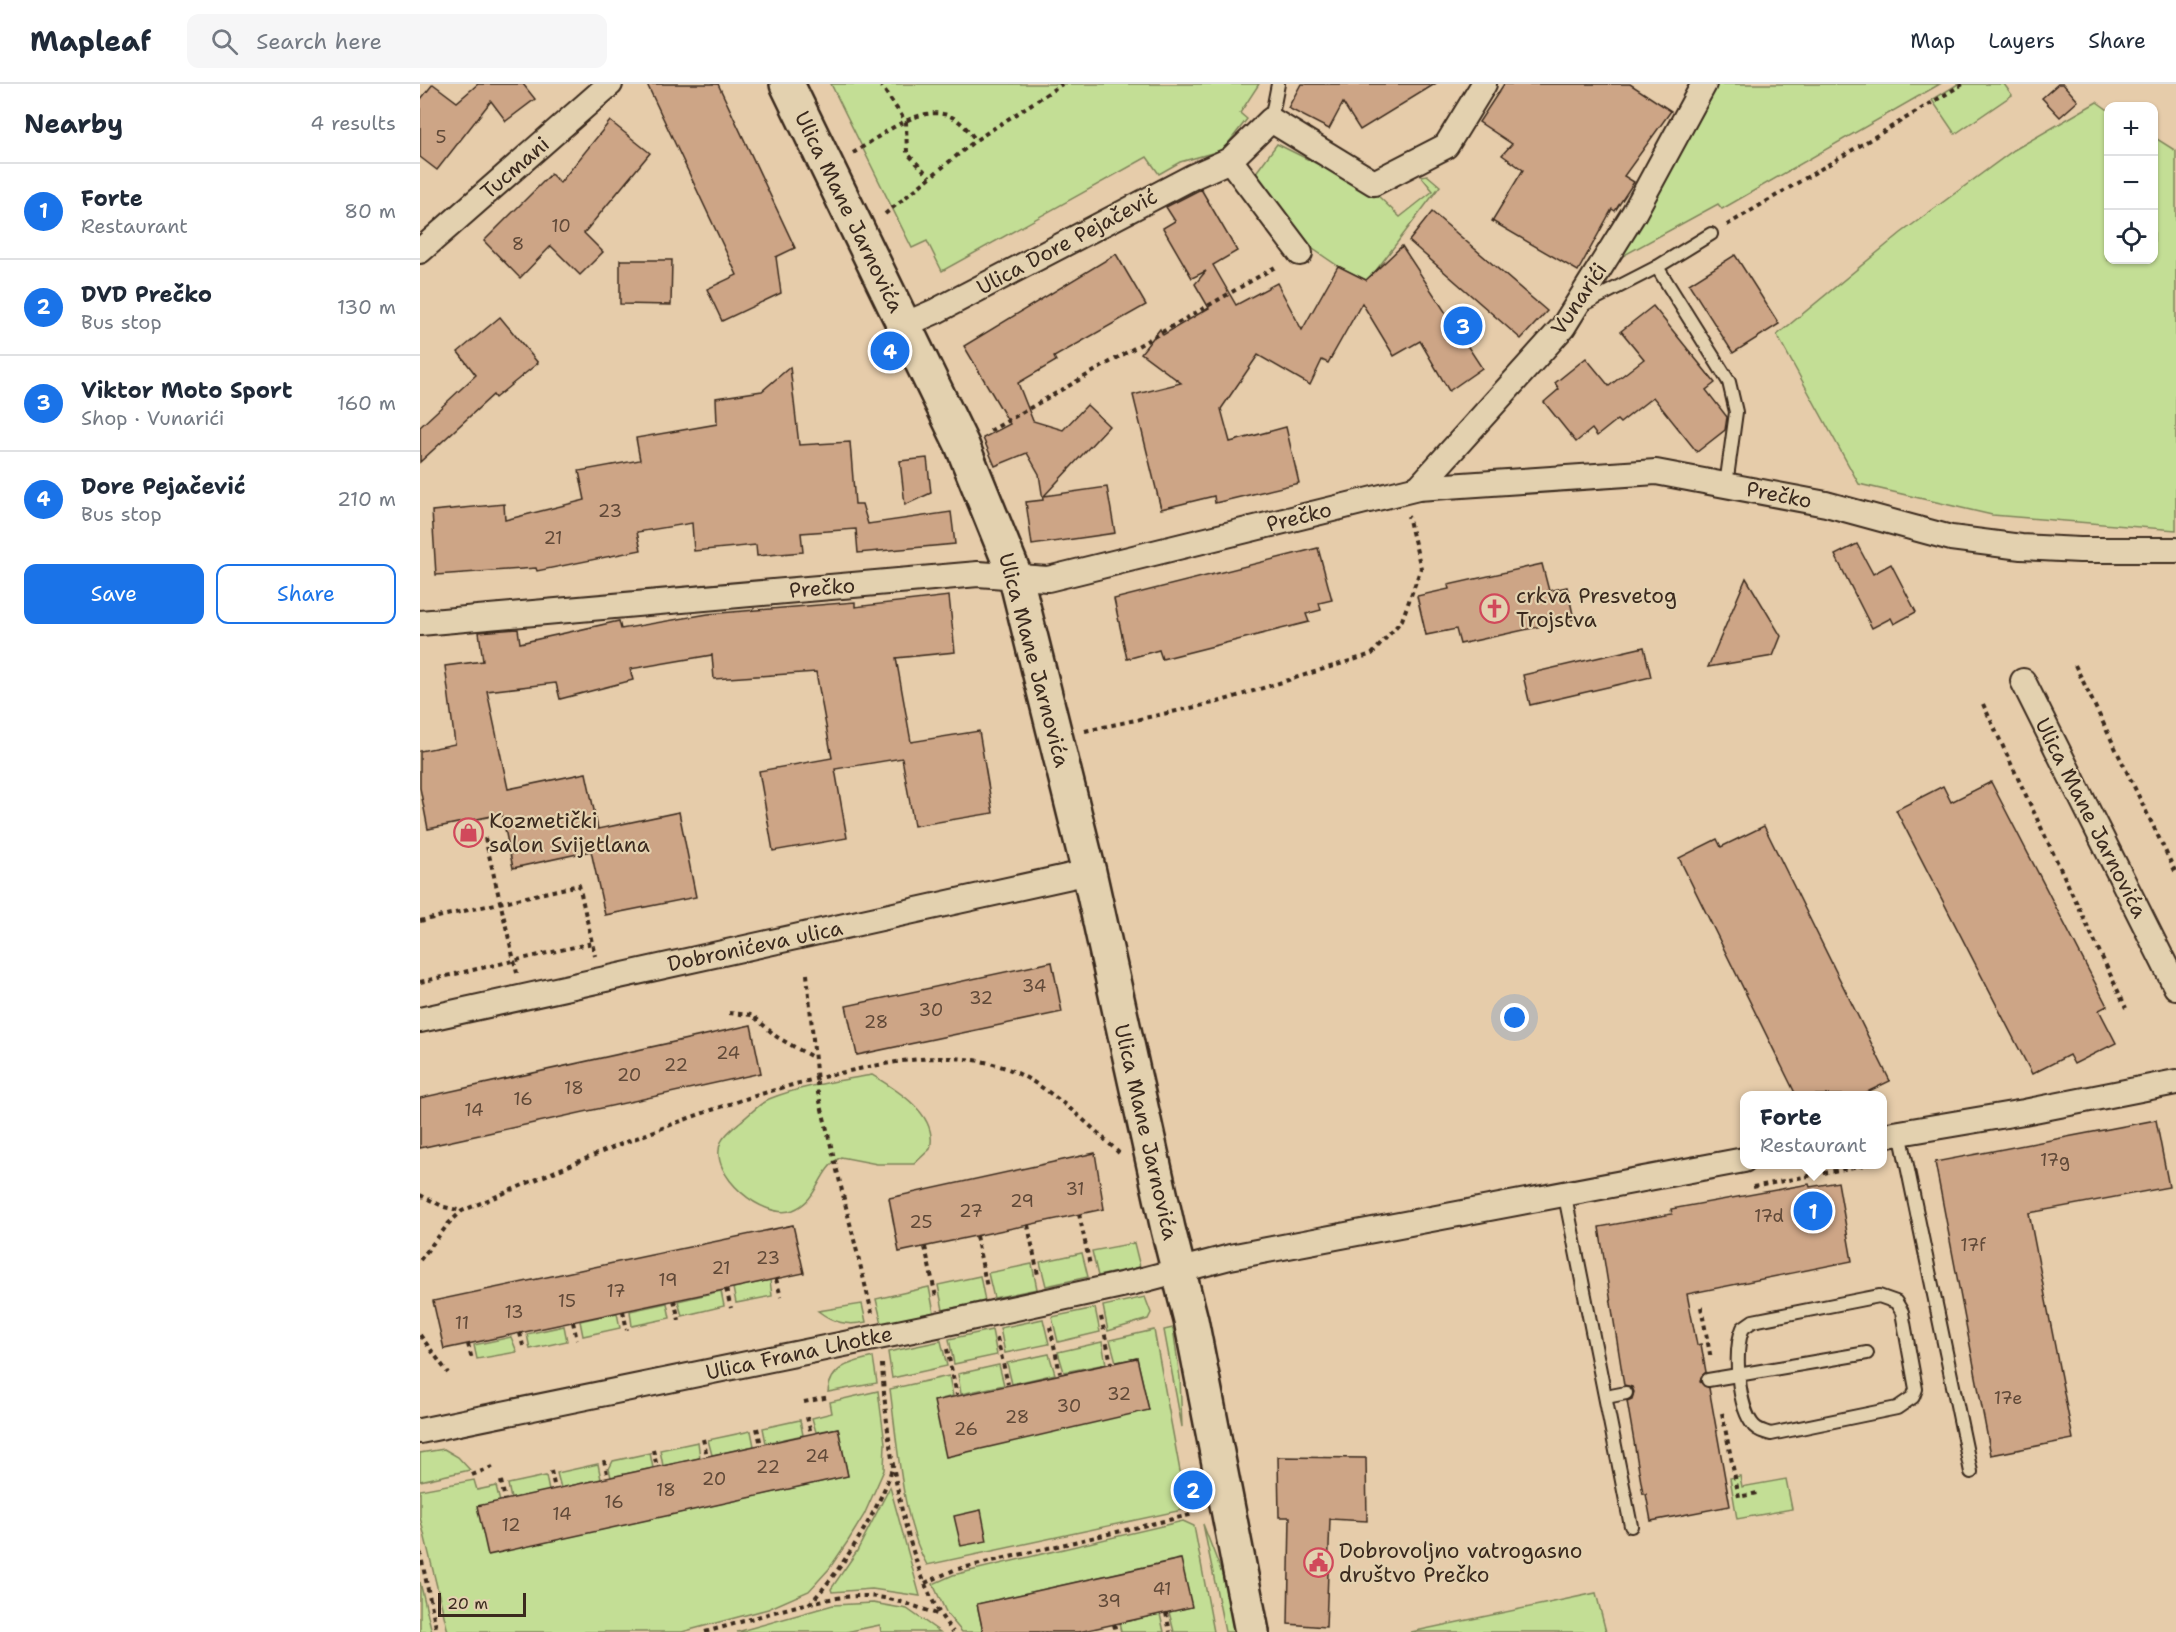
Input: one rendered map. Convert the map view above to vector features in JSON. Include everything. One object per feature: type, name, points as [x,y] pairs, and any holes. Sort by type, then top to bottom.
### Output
[{"type":"street","name":"Tucmani","points":[[420,249],[610,84]]},
{"type":"street","name":"Ulica Mane Jarnovića","points":[[787,84],[962,445],[1017,578],[1089,872],[1191,1320],[1252,1632]]},
{"type":"street","points":[[1271,120],[1374,183],[1446,146],[1484,84]]},
{"type":"street","name":"Vunarići","points":[[1410,490],[1563,327],[1634,213],[1704,84]]},
{"type":"street","name":"Ulica Dore Pejačević","points":[[904,325],[936,311],[1194,176],[1230,160],[1271,120]]},
{"type":"street","points":[[1230,160],[1300,253]]},
{"type":"street","name":"Prečko","points":[[420,622],[978,574],[1048,579],[1410,490],[1656,472],[1826,504],[1951,538],[2020,547],[2080,550],[2176,550]]},
{"type":"street","name":"Ulica Mane Jarnovića","points":[[2023,681],[2176,987]]},
{"type":"street","name":"Dobronićeva ulica","points":[[420,1020],[1089,872]]},
{"type":"street","points":[[1891,1134],[2024,1112],[2176,1082]]},
{"type":"street","name":"Ulica Mane Jarnovića","points":[[1178,1271],[1230,1257],[1565,1196],[1740,1161]]},
{"type":"street","name":"Ulica Frana Lhotke","points":[[420,1431],[942,1324],[1178,1271]]},
{"type":"lane","points":[[1271,120],[1278,84]]},
{"type":"lane","points":[[1573,310],[1657,267],[1711,234]]},
{"type":"lane","points":[[1657,267],[1729,382],[1737,412],[1726,485]]},
{"type":"lane","points":[[1891,1134],[1971,1472]]},
{"type":"lane","points":[[1565,1196],[1631,1526]]},
{"type":"lane","points":[[1880,1296],[1896,1302],[1902,1312],[1916,1389],[1913,1397],[1897,1408],[1771,1434],[1760,1431],[1747,1414],[1739,1375],[1738,1338],[1743,1328],[1753,1321],[1880,1296]]},
{"type":"lane","points":[[1708,1380],[1867,1353]]},
{"type":"lane","points":[[1606,1397],[1626,1393]]},
{"type":"path","points":[[880,84],[906,122],[907,153],[930,177]]},
{"type":"path","points":[[885,214],[976,140],[1062,84]]},
{"type":"path","points":[[1711,234],[1963,84]]},
{"type":"path","points":[[852,153],[919,116],[943,114],[966,128],[976,140]]},
{"type":"path","points":[[989,431],[1300,253]]},
{"type":"path","points":[[1076,734],[1218,702],[1372,654],[1402,620],[1421,568],[1410,490]]},
{"type":"path","points":[[2074,665],[2176,873]]},
{"type":"path","points":[[1983,704],[2126,1008]]},
{"type":"path","points":[[485,838],[523,998]]},
{"type":"path","points":[[420,921],[579,885],[600,981]]},
{"type":"path","points":[[420,982],[592,943]]},
{"type":"path","points":[[807,974],[818,1093],[873,1316]]},
{"type":"path","points":[[729,1013],[752,1015],[777,1037],[815,1058]]},
{"type":"path","points":[[420,1260],[449,1223],[462,1211],[663,1127],[817,1077],[900,1060],[936,1058],[972,1060],[1002,1067],[1050,1095],[1122,1156]]},
{"type":"path","points":[[420,1195],[444,1207],[462,1211]]},
{"type":"path","points":[[776,1279],[781,1297]]},
{"type":"path","points":[[726,1289],[730,1308]]},
{"type":"path","points":[[674,1300],[679,1320]]},
{"type":"path","points":[[623,1311],[627,1330]]},
{"type":"path","points":[[573,1322],[577,1340]]},
{"type":"path","points":[[520,1333],[524,1350]]},
{"type":"path","points":[[420,1335],[448,1373]]},
{"type":"path","points":[[468,1344],[472,1360]]},
{"type":"path","points":[[881,1358],[893,1463],[912,1550],[938,1614],[953,1632]]},
{"type":"path","points":[[804,1402],[829,1398]]},
{"type":"path","points":[[807,1417],[810,1434]]},
{"type":"path","points":[[757,1428],[761,1444]]},
{"type":"path","points":[[703,1439],[707,1456]]},
{"type":"path","points":[[653,1450],[657,1467]]},
{"type":"path","points":[[604,1460],[608,1478]]},
{"type":"path","points":[[809,1605],[820,1594],[842,1563],[877,1504],[888,1484],[893,1463]]},
{"type":"path","points":[[472,1475],[497,1465]]},
{"type":"path","points":[[551,1471],[555,1489]]},
{"type":"path","points":[[501,1481],[505,1500]]},
{"type":"path","points":[[925,1583],[954,1570],[1194,1514]]},
{"type":"path","points":[[420,1552],[437,1632]]},
{"type":"path","points":[[705,1632],[838,1598],[866,1596],[900,1600],[938,1614]]},
{"type":"path","points":[[1166,1613],[1170,1632]]},
{"type":"path","points":[[1114,1624],[1116,1632]]},
{"type":"green space","points":[[831,84],[1259,84],[1240,113],[1247,119],[1223,150],[1180,162],[1159,174],[1147,157],[942,271],[927,241],[912,248]]},
{"type":"green space","points":[[1712,84],[1940,84],[1722,209],[1718,204],[1621,257]]},
{"type":"green space","points":[[1958,84],[2004,84],[2012,95],[1955,134],[1932,100]]},
{"type":"green space","points":[[2097,102],[2104,107],[2104,264],[2158,264],[2158,140],[2176,151],[2176,530],[1992,515],[1859,484],[1777,335],[1901,233],[2014,150]]},
{"type":"green space","points":[[1277,144],[1374,192],[1400,217],[1433,191],[1421,176],[1427,175],[1440,186],[1368,281],[1338,266],[1313,249],[1255,174]]},
{"type":"green space","points":[[872,1075],[904,1096],[914,1105],[928,1125],[931,1137],[930,1149],[914,1164],[877,1164],[841,1157],[827,1170],[809,1199],[793,1210],[781,1212],[754,1202],[730,1180],[722,1168],[719,1155],[721,1142],[730,1131],[762,1104],[769,1099],[820,1084]]},
{"type":"green space","points":[[1134,1243],[1140,1267],[1098,1276],[1092,1251]]},
{"type":"green space","points":[[1082,1253],[1088,1277],[1046,1286],[1040,1262]]},
{"type":"green space","points":[[1032,1264],[1037,1289],[994,1298],[988,1273]]},
{"type":"green space","points":[[980,1276],[985,1301],[943,1310],[938,1285]]},
{"type":"green space","points":[[770,1280],[772,1296],[736,1303],[733,1288]]},
{"type":"green space","points":[[929,1287],[934,1313],[882,1324],[876,1299]]},
{"type":"green space","points":[[721,1291],[724,1306],[682,1316],[678,1301]]},
{"type":"green space","points":[[1145,1297],[1151,1313],[1148,1319],[1108,1331],[1103,1306]]},
{"type":"green space","points":[[667,1303],[670,1318],[632,1326],[630,1311]]},
{"type":"green space","points":[[862,1304],[866,1322],[841,1322],[818,1311]]},
{"type":"green space","points":[[1095,1308],[1100,1332],[1058,1342],[1052,1317]]},
{"type":"green space","points":[[617,1313],[620,1328],[583,1336],[580,1321]]},
{"type":"green space","points":[[1043,1319],[1049,1344],[1005,1353],[1000,1328]]},
{"type":"green space","points":[[564,1326],[567,1341],[530,1349],[527,1334]]},
{"type":"green space","points":[[1173,1328],[1180,1378],[1182,1427],[1164,1330]]},
{"type":"green space","points":[[992,1330],[997,1355],[954,1364],[949,1339]]},
{"type":"green space","points":[[1154,1330],[1187,1509],[927,1565],[919,1547],[906,1503],[890,1389],[949,1376],[953,1396],[934,1401],[1149,1410],[1137,1358],[1116,1362],[1110,1340]]},
{"type":"green space","points":[[511,1337],[517,1352],[477,1359],[474,1345]]},
{"type":"green space","points":[[941,1341],[947,1366],[892,1378],[888,1352]]},
{"type":"green space","points":[[1102,1342],[1106,1364],[1064,1372],[1058,1352]]},
{"type":"green space","points":[[1049,1354],[1055,1374],[1012,1384],[1007,1363]]},
{"type":"green space","points":[[873,1357],[877,1383],[828,1392],[833,1376],[843,1367]]},
{"type":"green space","points":[[999,1365],[1004,1385],[961,1394],[958,1374]]},
{"type":"green space","points":[[878,1391],[885,1443],[884,1470],[864,1515],[848,1541],[829,1569],[809,1591],[768,1609],[682,1632],[448,1632],[420,1517],[420,1490],[474,1480],[477,1490],[496,1486],[500,1502],[489,1554],[848,1476],[838,1428],[816,1432],[812,1418],[832,1413],[830,1402]]},
{"type":"green space","points":[[800,1420],[803,1435],[766,1443],[763,1428]]},
{"type":"green space","points":[[751,1431],[754,1446],[712,1455],[708,1440]]},
{"type":"green space","points":[[698,1442],[700,1458],[663,1466],[660,1450]]},
{"type":"green space","points":[[444,1449],[458,1457],[470,1470],[420,1481],[420,1453]]},
{"type":"green space","points":[[650,1453],[653,1468],[611,1477],[609,1469],[613,1461]]},
{"type":"green space","points":[[598,1464],[601,1479],[561,1488],[557,1473]]},
{"type":"green space","points":[[546,1476],[549,1491],[511,1499],[508,1484]]},
{"type":"green space","points":[[1740,1476],[1742,1487],[1786,1479],[1792,1509],[1737,1519],[1730,1478]]},
{"type":"green space","points":[[890,1487],[920,1596],[872,1589],[832,1592],[831,1589],[857,1551]]},
{"type":"green space","points":[[1183,1521],[1194,1526],[1214,1632],[1174,1632],[1169,1612],[1191,1607],[1180,1559],[977,1604],[983,1632],[962,1632],[947,1614],[933,1584],[953,1575]]},
{"type":"green space","points":[[1203,1524],[1226,1584],[1236,1632],[1225,1632]]},
{"type":"green space","points":[[420,1582],[432,1632],[420,1632]]},
{"type":"green space","points":[[1596,1593],[1606,1632],[1411,1632]]},
{"type":"green space","points":[[873,1603],[907,1609],[940,1632],[881,1632],[880,1625],[846,1632],[737,1632],[833,1605]]},
{"type":"green space","points":[[1160,1614],[1164,1632],[1121,1632],[1119,1623]]},
{"type":"building","points":[[433,84],[457,102],[478,84],[523,84],[535,99],[506,121],[491,101],[437,170],[420,157],[420,100]]},
{"type":"building","points":[[647,84],[718,84],[795,248],[776,257],[781,293],[722,321],[707,289],[737,275]]},
{"type":"building","points":[[1301,84],[1435,84],[1360,130],[1343,103],[1329,129],[1288,108]]},
{"type":"building","points":[[1504,84],[1630,84],[1671,111],[1624,176],[1634,182],[1615,211],[1612,209],[1578,271],[1492,221],[1523,170],[1502,155],[1512,144],[1479,122]]},
{"type":"building","points":[[2058,84],[2063,84],[2078,101],[2060,117],[2042,98]]},
{"type":"building","points":[[610,121],[650,153],[584,233],[603,252],[580,275],[551,246],[520,278],[484,241],[551,174],[560,183]]},
{"type":"building","points":[[1201,189],[1237,251],[1213,265],[1236,305],[1277,283],[1302,330],[1338,266],[1366,280],[1402,246],[1482,368],[1449,391],[1420,341],[1394,356],[1362,303],[1328,363],[1322,360],[1310,385],[1258,355],[1221,409],[1230,442],[1286,427],[1299,483],[1215,503],[1214,496],[1161,509],[1133,395],[1181,383],[1141,353],[1160,329],[1163,335],[1209,308],[1195,284],[1206,271],[1192,278],[1163,228],[1175,221],[1166,207]]},
{"type":"building","points":[[1432,212],[1547,311],[1521,339],[1409,241]]},
{"type":"building","points":[[1116,254],[1146,305],[1054,357],[1056,361],[1018,383],[1033,421],[1063,430],[1087,405],[1109,426],[1044,496],[1107,487],[1115,533],[1032,545],[1026,502],[1043,500],[1039,474],[1027,453],[995,466],[983,438],[1010,424],[964,346]]},
{"type":"building","points":[[1735,255],[1779,324],[1733,353],[1689,284]]},
{"type":"building","points":[[620,260],[672,260],[671,305],[620,304]]},
{"type":"building","points":[[1653,306],[1715,383],[1706,390],[1727,417],[1725,430],[1697,452],[1653,397],[1620,423],[1617,420],[1597,436],[1592,429],[1576,442],[1544,402],[1559,389],[1555,383],[1586,358],[1609,386],[1644,359],[1621,331]]},
{"type":"building","points":[[500,317],[538,363],[495,398],[493,395],[420,462],[420,427],[476,375],[458,352]]},
{"type":"building","points":[[790,367],[799,445],[850,442],[855,504],[862,504],[868,524],[951,512],[955,544],[858,553],[856,529],[801,533],[803,552],[757,556],[756,545],[694,551],[692,523],[637,532],[641,550],[537,571],[536,568],[436,575],[432,511],[504,504],[505,520],[585,500],[579,471],[640,460],[636,438],[717,424],[716,398],[762,391]]},
{"type":"building","points":[[927,458],[931,493],[905,505],[900,461]]},
{"type":"building","points":[[1857,544],[1873,574],[1891,564],[1916,612],[1894,624],[1891,618],[1872,628],[1835,555]]},
{"type":"building","points":[[1318,548],[1332,600],[1319,603],[1321,610],[1306,614],[1309,622],[1162,659],[1159,650],[1127,659],[1114,599]]},
{"type":"building","name":"crkva Presvetog Trojstva","points":[[1542,564],[1549,591],[1567,587],[1574,619],[1460,644],[1456,629],[1426,635],[1417,596],[1449,589],[1448,585]]},
{"type":"building","points":[[1746,578],[1781,636],[1773,656],[1708,667]]},
{"type":"building","points":[[949,596],[955,652],[896,658],[911,742],[979,731],[993,813],[914,826],[902,758],[835,769],[847,838],[773,851],[759,771],[832,758],[816,672],[714,679],[712,655],[630,669],[633,680],[560,699],[556,683],[487,691],[508,789],[586,773],[598,829],[679,812],[696,897],[605,915],[591,851],[513,868],[502,814],[428,829],[420,788],[420,751],[455,744],[445,666],[483,661],[479,632],[518,629],[520,643],[619,621],[621,629],[708,614],[855,602],[855,607]]},
{"type":"building","points":[[1644,647],[1651,677],[1530,705],[1523,675]]},
{"type":"building","points":[[1991,782],[2107,1006],[2099,1010],[2116,1043],[2074,1064],[2069,1055],[2032,1074],[1896,810],[1943,786],[1951,802]]},
{"type":"building","points":[[1764,826],[1890,1081],[1869,1091],[1794,1091],[1679,858],[1717,839],[1721,847]]},
{"type":"building","points":[[1052,962],[1062,1012],[857,1055],[846,1006]]},
{"type":"building","points":[[751,1025],[761,1073],[420,1148],[420,1098]]},
{"type":"building","points":[[2156,1120],[2169,1187],[2029,1213],[2073,1439],[1991,1455],[1935,1162]]},
{"type":"building","points":[[1095,1153],[1104,1209],[899,1252],[889,1198]]},
{"type":"building","points":[[1838,1182],[1852,1261],[1687,1294],[1697,1345],[1701,1344],[1706,1372],[1700,1382],[1709,1388],[1730,1506],[1651,1521],[1646,1494],[1643,1494],[1627,1401],[1632,1399],[1634,1392],[1632,1387],[1624,1385],[1599,1227],[1672,1214],[1671,1209],[1809,1184],[1810,1187]]},
{"type":"building","points":[[793,1225],[804,1273],[444,1349],[433,1301]]},
{"type":"building","points":[[1137,1358],[1149,1410],[946,1457],[934,1401]]},
{"type":"building","points":[[838,1428],[848,1476],[488,1555],[477,1506]]},
{"type":"building","points":[[1278,1457],[1366,1458],[1367,1521],[1330,1519],[1326,1627],[1288,1624],[1290,1517],[1279,1517]]},
{"type":"building","points":[[981,1510],[987,1541],[961,1546],[954,1516]]},
{"type":"building","points":[[1181,1559],[1192,1607],[1079,1632],[983,1632],[977,1604]]},
{"type":"place","name":"Viktor Moto Sport","points":[[1463,326]]},
{"type":"place","name":"Dore Pejačević","points":[[890,351]]},
{"type":"place","name":"crkva Presvetog Trojstva","points":[[1495,608]]},
{"type":"place","name":"Kozmetički salon Svijetlana","points":[[468,833]]},
{"type":"place","name":"Forte","points":[[1813,1211]]},
{"type":"place","name":"DVD Prečko","points":[[1193,1490]]},
{"type":"place","name":"Dobrovoljno vatrogasno društvo Prečko","points":[[1318,1563]]}]
